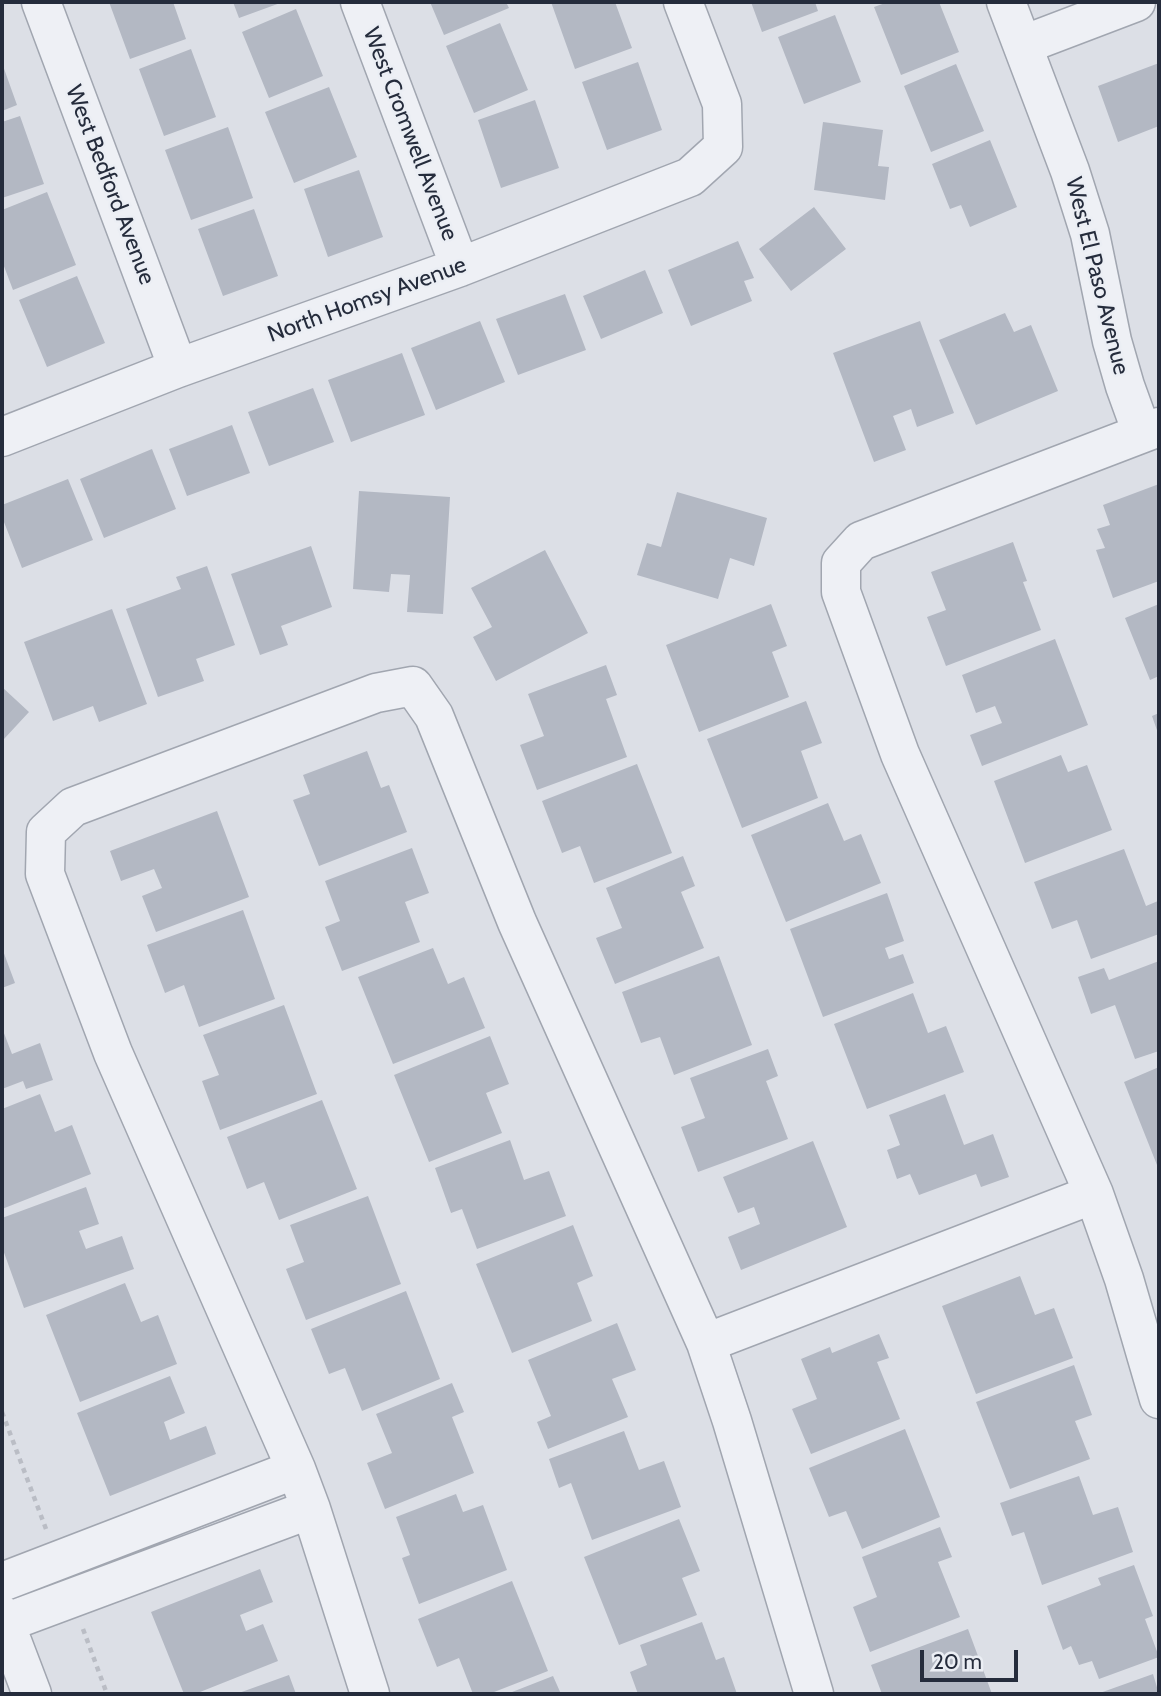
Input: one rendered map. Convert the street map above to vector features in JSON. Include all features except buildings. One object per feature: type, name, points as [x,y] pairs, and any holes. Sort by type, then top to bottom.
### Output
[{"type":"street","name":"West Bedford Avenue","points":[[41,2],[178,368]]},
{"type":"street","name":"West Cromwell Avenue","points":[[360,2],[460,267]]},
{"type":"street","name":"North Homsy Avenue","points":[[2,437],[178,368],[460,267],[690,177],[723,148],[722,104],[683,2]]},
{"type":"street","name":"West El Paso Avenue","points":[[1006,2],[1070,171],[1090,234],[1112,341],[1125,387],[1151,430]]},
{"type":"street","points":[[1023,46],[1136,2]]},
{"type":"street","points":[[1151,430],[861,541],[841,563],[841,592],[900,754],[1094,1194],[1124,1279],[1159,1399]]},
{"type":"street","points":[[370,1694],[296,1469],[113,1053],[45,874],[46,832],[73,807],[376,693],[413,686],[434,716],[517,922],[706,1343],[814,1694]]},
{"type":"street","points":[[706,1343],[1094,1194]]},
{"type":"street","points":[[2,1582],[296,1469]]},
{"type":"street","points":[[31,1694],[3,1619],[311,1509]]}]
